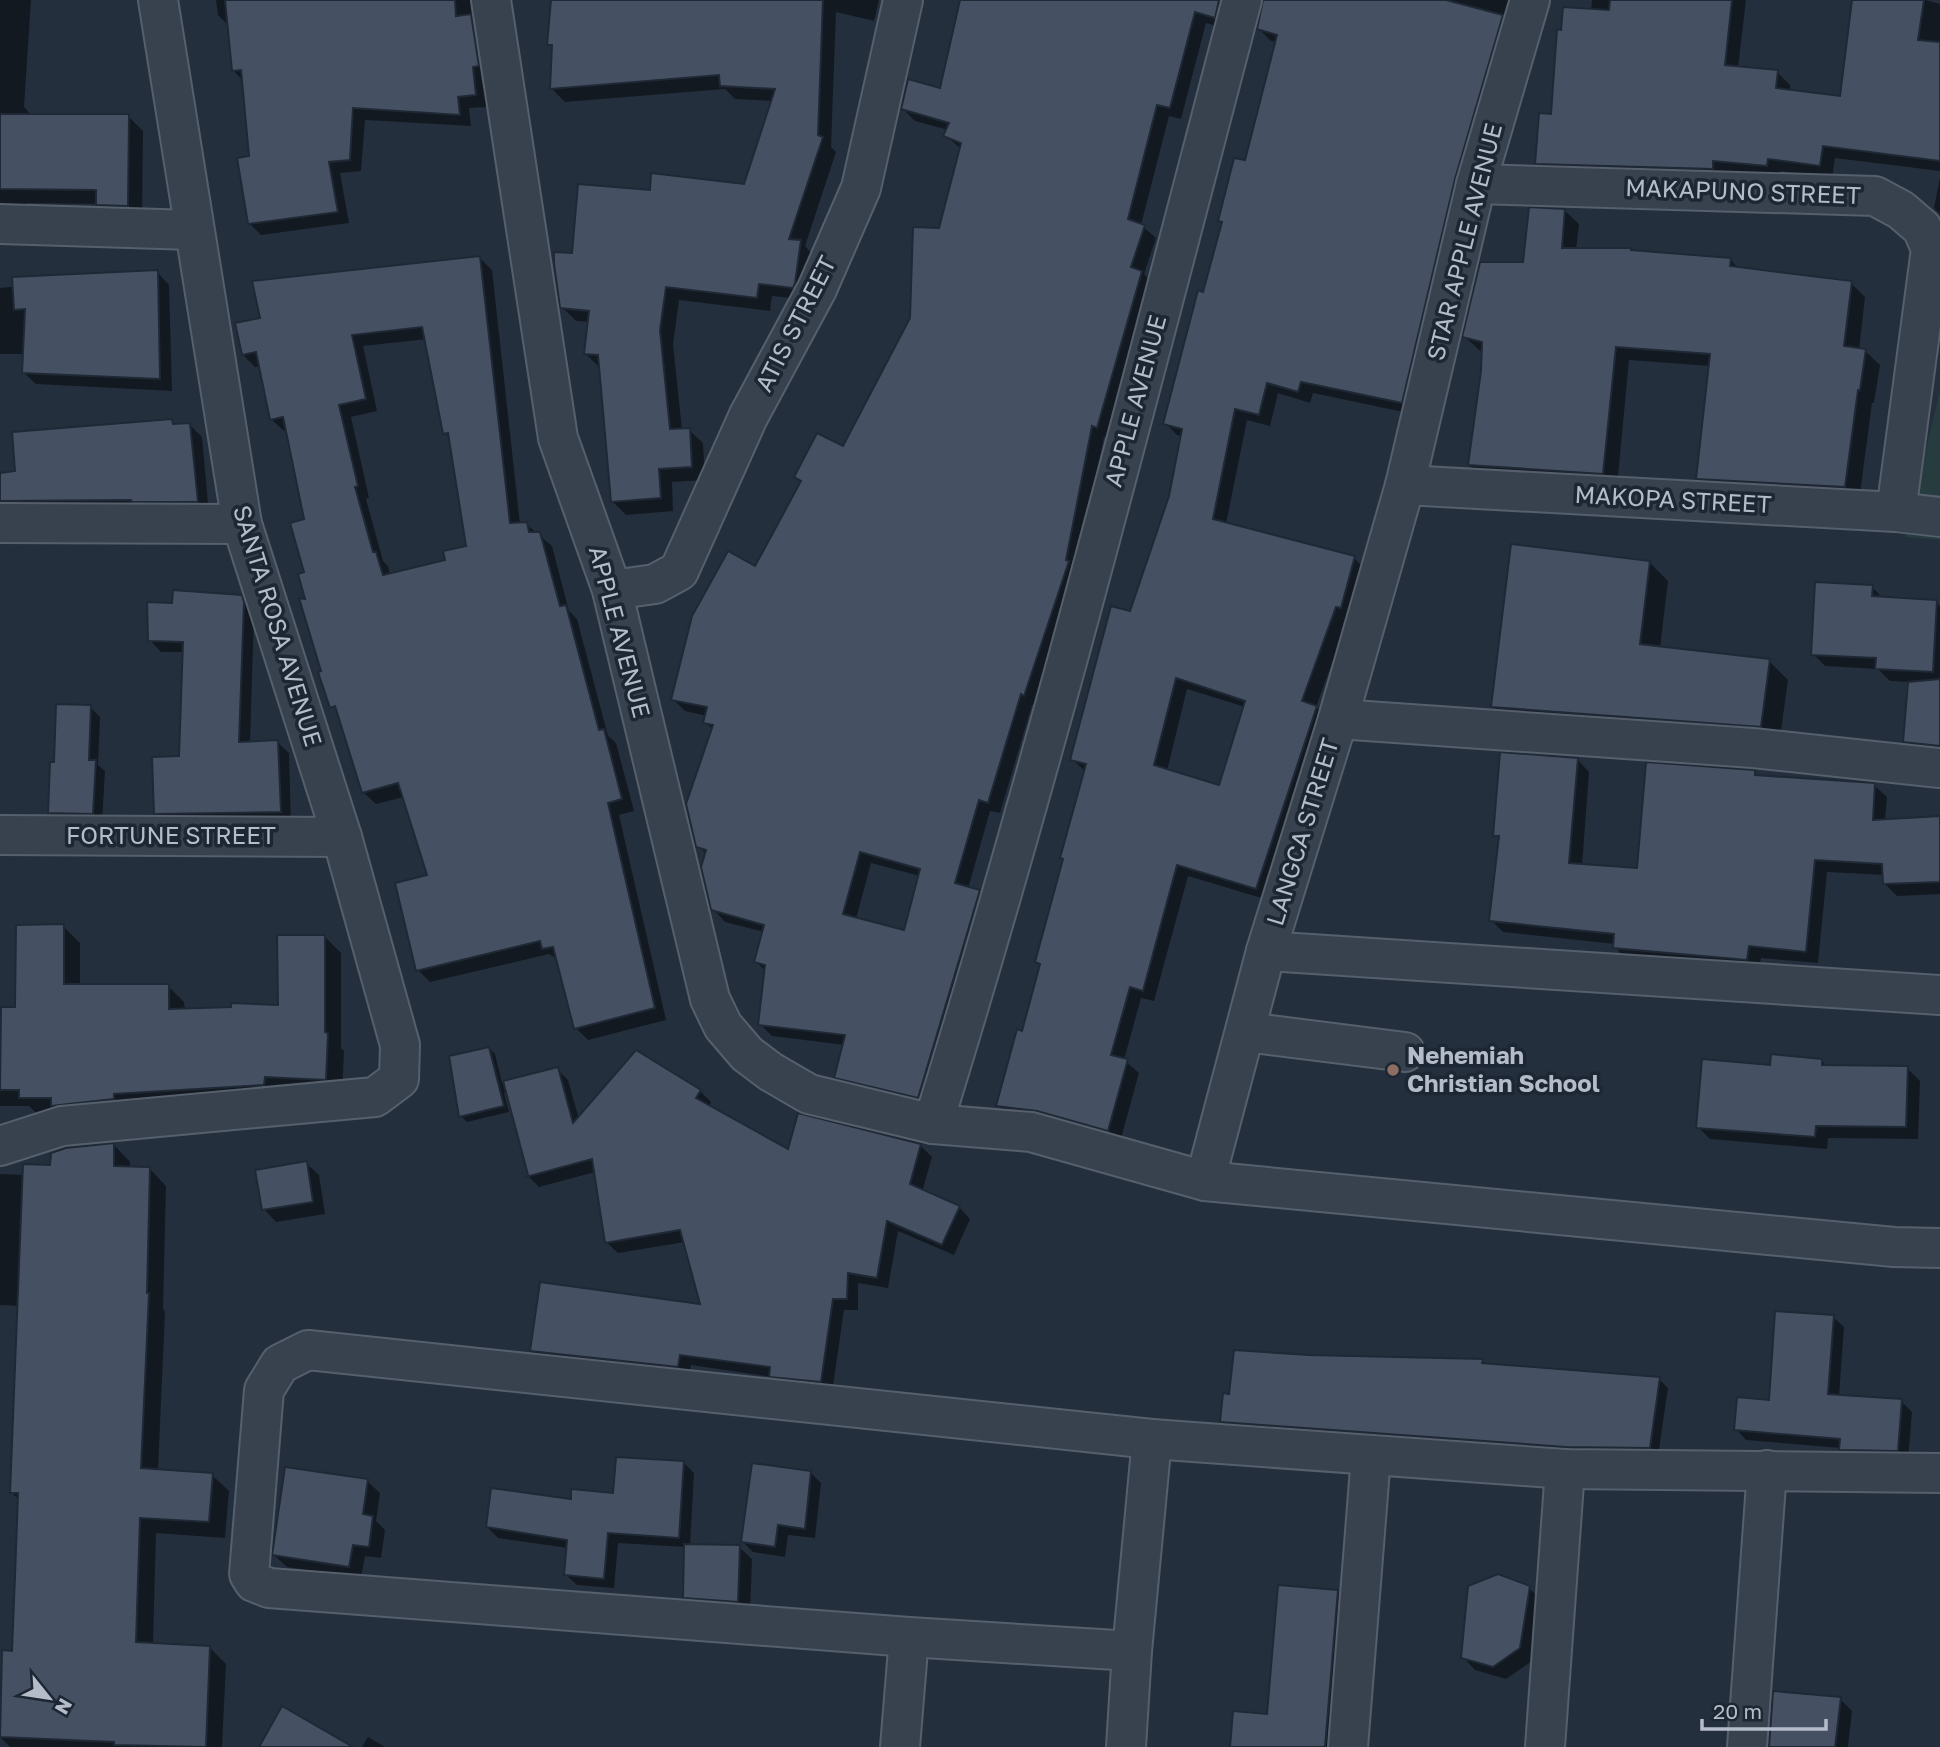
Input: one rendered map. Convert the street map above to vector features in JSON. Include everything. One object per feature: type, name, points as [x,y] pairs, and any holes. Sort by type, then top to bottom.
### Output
[{"type":"street","name":"SANTA ROSA AVENUE","points":[[0,1146],[62,1126],[375,1097],[399,1079],[400,1045],[342,837],[242,524],[158,0]]},
{"type":"street","name":"APPLE AVENUE","points":[[491,0],[558,438],[612,590],[710,999],[723,1026],[747,1055],[809,1094],[933,1124],[1031,1132],[1205,1181],[1894,1247],[1940,1248]]},
{"type":"street","name":"ATIS STREET","points":[[612,590],[655,584],[679,572],[748,416],[817,289],[861,188],[903,0]]},
{"type":"street","name":"APPLE AVENUE","points":[[933,1124],[979,978],[1096,555],[1242,0]]},
{"type":"street","name":"STAR APPLE AVENUE","points":[[1405,485],[1476,184],[1530,0]]},
{"type":"street","name":"MAKAPUNO STREET","points":[[1476,184],[1875,196],[1901,209],[1922,228],[1931,249],[1896,512]]},
{"type":"street","points":[[0,224],[193,230]]},
{"type":"street","name":"MAKOPA STREET","points":[[1405,485],[1896,512],[1940,517]]},
{"type":"street","name":"LANGCA STREET","points":[[1205,1181],[1266,951],[1338,719],[1405,485]]},
{"type":"street","points":[[0,523],[242,524]]},
{"type":"street","points":[[1338,719],[1752,748],[1940,768]]},
{"type":"street","name":"FORTUNE STREET","points":[[0,835],[342,837]]},
{"type":"street","points":[[1266,951],[1940,995]]},
{"type":"street","points":[[1246,1032],[1405,1052]]},
{"type":"street","points":[[1132,1651],[909,1637],[269,1588],[254,1582],[249,1574],[264,1390],[281,1364],[308,1350],[1152,1439],[1371,1456],[1565,1469],[1940,1473]]},
{"type":"street","points":[[1126,1747],[1152,1439]]},
{"type":"street","points":[[1348,1747],[1371,1456]]},
{"type":"street","points":[[1545,1747],[1565,1469]]},
{"type":"street","points":[[1747,1747],[1767,1470]]},
{"type":"street","points":[[900,1747],[909,1637]]},
{"type":"green space","points":[[1940,391],[1940,540],[1905,537]]},
{"type":"building","points":[[225,0],[455,0],[456,16],[471,14],[479,66],[473,67],[476,95],[458,97],[460,115],[353,108],[350,160],[329,162],[338,212],[248,224],[237,158],[249,156],[241,70],[232,71]]},
{"type":"building","points":[[551,0],[823,0],[818,135],[823,137],[789,239],[801,240],[795,283],[793,288],[759,284],[757,298],[666,287],[660,330],[670,429],[690,428],[692,467],[659,469],[661,498],[611,502],[598,355],[584,354],[589,311],[560,308],[554,252],[572,253],[578,184],[650,190],[651,173],[744,184],[775,89],[720,86],[719,75],[550,89],[552,45],[547,45]]},
{"type":"building","points":[[960,0],[1219,0],[1215,18],[1195,12],[1170,108],[1157,105],[1128,219],[1145,225],[1131,267],[1142,271],[1097,428],[1092,426],[1066,560],[1069,561],[1024,696],[1021,694],[988,803],[979,800],[955,883],[980,890],[918,1098],[834,1078],[845,1035],[758,1025],[765,965],[754,962],[764,925],[711,910],[701,867],[706,850],[696,847],[686,804],[713,725],[703,723],[707,707],[671,700],[692,616],[728,551],[755,566],[801,481],[794,477],[817,433],[843,446],[910,318],[913,227],[939,228],[961,143],[943,136],[949,123],[901,109],[908,79],[940,88]],"holes":[[[860,852],[920,869],[904,930],[843,914]]]},
{"type":"building","points":[[1263,0],[1446,0],[1503,15],[1455,179],[1402,403],[1301,382],[1298,392],[1267,383],[1259,415],[1235,409],[1213,519],[1355,556],[1341,608],[1336,607],[1302,701],[1317,706],[1256,889],[1177,865],[1143,991],[1130,987],[1111,1055],[1128,1059],[1108,1131],[1037,1111],[996,1106],[1017,1029],[1022,1031],[1040,964],[1035,962],[1086,764],[1070,760],[1111,606],[1130,611],[1169,496],[1182,429],[1163,424],[1198,290],[1203,292],[1222,222],[1218,221],[1234,158],[1245,160],[1277,35],[1257,29]],"holes":[[[1176,678],[1245,701],[1219,785],[1154,765]]]},
{"type":"building","points":[[1610,0],[1732,0],[1725,65],[1778,70],[1776,88],[1840,96],[1852,0],[1924,0],[1918,40],[1940,42],[1940,161],[1823,146],[1820,166],[1768,159],[1767,166],[1713,161],[1713,169],[1535,164],[1539,113],[1551,114],[1557,29],[1561,30],[1563,7],[1609,10]]},
{"type":"building","points":[[0,114],[129,114],[128,206],[96,205],[96,190],[0,189]]},
{"type":"building","points":[[1529,207],[1565,209],[1562,248],[1631,248],[1731,258],[1730,266],[1852,281],[1844,346],[1866,349],[1845,487],[1696,479],[1710,354],[1616,347],[1603,474],[1468,465],[1481,371],[1482,342],[1462,337],[1480,262],[1523,262]]},
{"type":"building","points":[[480,256],[510,523],[527,522],[529,532],[540,532],[560,606],[566,605],[599,730],[604,729],[622,799],[608,803],[655,1008],[574,1029],[553,947],[542,949],[540,941],[416,971],[395,883],[427,875],[398,783],[362,793],[335,706],[330,708],[318,672],[321,671],[299,598],[305,599],[298,574],[304,572],[290,523],[304,519],[283,417],[270,420],[256,352],[242,355],[235,323],[260,318],[252,281]],"holes":[[[422,327],[443,434],[448,433],[466,546],[443,551],[445,560],[383,575],[376,552],[373,552],[355,487],[358,486],[339,405],[366,399],[352,335]]]},
{"type":"building","points":[[158,270],[160,379],[22,373],[25,309],[14,310],[12,277]]},
{"type":"building","points":[[172,419],[173,424],[190,423],[198,502],[0,501],[0,473],[15,471],[12,432]]},
{"type":"building","points":[[1511,544],[1650,561],[1640,644],[1770,659],[1761,727],[1491,707]]},
{"type":"building","points":[[1815,582],[1873,585],[1872,596],[1937,600],[1933,672],[1875,669],[1876,658],[1811,655]]},
{"type":"building","points":[[173,590],[242,595],[244,602],[239,742],[278,740],[281,812],[154,814],[152,757],[179,756],[183,642],[148,641],[147,602],[172,603]]},
{"type":"building","points":[[1940,679],[1940,746],[1903,742],[1908,682]]},
{"type":"building","points":[[56,704],[91,705],[89,760],[96,760],[93,814],[48,813],[50,762],[54,762]]},
{"type":"building","points":[[1500,752],[1578,758],[1569,863],[1637,868],[1646,762],[1755,770],[1755,775],[1875,783],[1873,820],[1940,816],[1940,882],[1883,884],[1882,864],[1815,860],[1806,952],[1749,946],[1747,960],[1613,948],[1614,934],[1489,921],[1499,836],[1493,836]]},
{"type":"building","points":[[64,924],[64,984],[169,984],[169,1009],[231,1007],[231,1003],[278,1005],[277,935],[325,935],[325,1032],[328,1033],[326,1080],[265,1077],[264,1085],[114,1094],[114,1099],[51,1106],[51,1098],[19,1098],[19,1090],[0,1090],[1,1007],[15,1007],[16,925]]},
{"type":"building","points":[[489,1047],[504,1106],[459,1117],[449,1056]]},
{"type":"building","points":[[636,1050],[701,1090],[696,1098],[788,1149],[798,1113],[921,1144],[910,1184],[960,1206],[942,1245],[887,1221],[877,1278],[848,1273],[847,1299],[833,1299],[821,1382],[769,1377],[770,1367],[680,1355],[678,1367],[530,1351],[540,1282],[700,1304],[680,1230],[605,1243],[592,1159],[526,1177],[528,1175],[503,1081],[558,1067],[573,1123]]},
{"type":"building","points":[[1771,1054],[1822,1059],[1822,1065],[1908,1066],[1906,1127],[1816,1126],[1815,1137],[1696,1128],[1702,1059],[1770,1065]]},
{"type":"building","points":[[114,1143],[114,1166],[150,1167],[149,1293],[141,1468],[213,1473],[209,1522],[140,1518],[136,1642],[210,1646],[206,1747],[114,1745],[114,1742],[0,1737],[2,1650],[12,1651],[18,1493],[10,1493],[23,1164],[50,1165],[51,1153],[66,1148]]},
{"type":"building","points":[[307,1161],[313,1202],[262,1210],[255,1170]]},
{"type":"building","points":[[1775,1311],[1834,1315],[1828,1394],[1902,1399],[1898,1451],[1839,1450],[1840,1439],[1734,1430],[1737,1397],[1769,1400]]},
{"type":"building","points":[[1234,1350],[1309,1355],[1483,1359],[1482,1363],[1660,1377],[1650,1448],[1566,1447],[1220,1422],[1223,1393],[1229,1394]]},
{"type":"building","points":[[616,1457],[684,1461],[679,1538],[608,1533],[604,1579],[564,1575],[567,1540],[486,1527],[491,1488],[571,1499],[571,1489],[613,1493]]},
{"type":"building","points":[[752,1463],[811,1471],[805,1529],[778,1525],[775,1547],[741,1542]]},
{"type":"building","points":[[285,1467],[368,1479],[363,1514],[373,1516],[369,1547],[353,1545],[349,1567],[272,1555]]},
{"type":"building","points":[[684,1544],[740,1545],[738,1602],[683,1598]]},
{"type":"building","points":[[1498,1574],[1530,1586],[1520,1648],[1493,1667],[1461,1658],[1468,1586]]},
{"type":"building","points":[[1278,1585],[1338,1590],[1325,1747],[1230,1747],[1233,1711],[1267,1714]]},
{"type":"building","points":[[1773,1691],[1841,1697],[1835,1747],[1769,1747]]},
{"type":"building","points":[[282,1706],[353,1747],[259,1747]]},
{"type":"place","name":"Nehemiah Christian School","points":[[1393,1070]]}]
